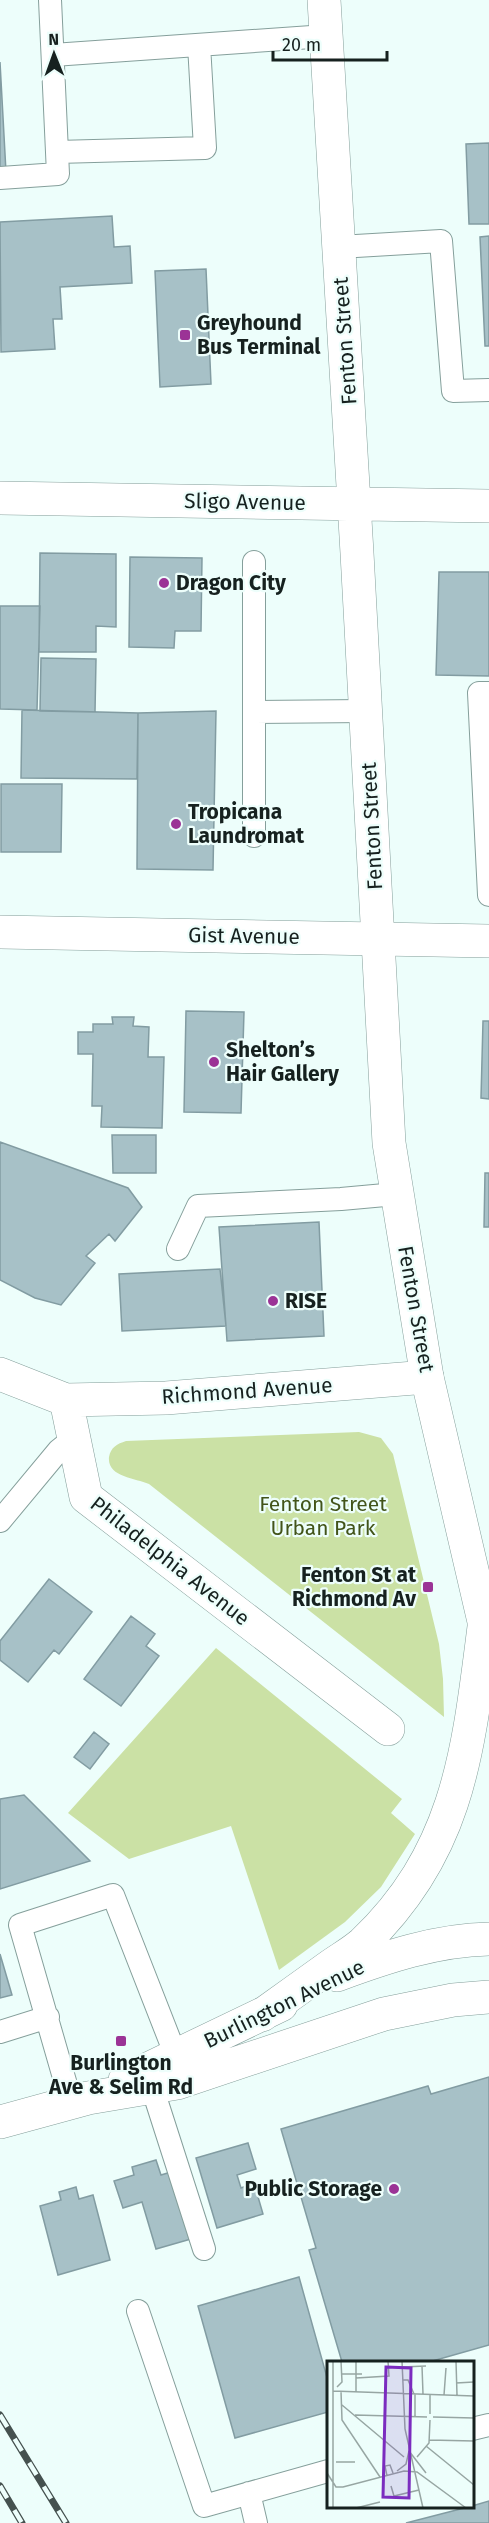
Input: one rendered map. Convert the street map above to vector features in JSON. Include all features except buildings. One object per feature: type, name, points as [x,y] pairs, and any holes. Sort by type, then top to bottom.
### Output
[{"type":"street","name":"Fenton Street","points":[[262,2015],[362,1944],[410,1891],[426,1864],[452,1807],[471,1731],[487,1634],[427,1377],[389,1143],[355,504],[324,0]]},
{"type":"street","name":"Sligo Avenue","points":[[0,498],[489,506]]},
{"type":"street","name":"Gist Avenue","points":[[0,932],[489,941]]},
{"type":"street","points":[[0,1374],[66,1400]]},
{"type":"street","name":"Richmond Avenue","points":[[66,1400],[166,1398],[427,1377]]},
{"type":"street","name":"Philadelphia Avenue","points":[[66,1400],[86,1497],[388,1729]]},
{"type":"street","name":"Burlington Avenue","points":[[79,2100],[262,2015],[332,1976],[398,1953],[464,1940],[489,1939]]},
{"type":"street","name":"Burlington Avenue","points":[[0,2122],[79,2100],[177,2083],[384,2014],[453,2000],[489,1997]]},
{"type":"lane","points":[[0,178],[58,174],[50,0]]},
{"type":"lane","points":[[52,55],[326,36]]},
{"type":"lane","points":[[57,152],[205,148],[199,45]]},
{"type":"lane","points":[[339,247],[441,241],[453,391],[489,390]]},
{"type":"lane","points":[[254,562],[254,836]]},
{"type":"lane","points":[[489,693],[479,693],[489,895]]},
{"type":"lane","points":[[255,712],[366,711]]},
{"type":"lane","points":[[178,1249],[198,1206],[396,1194]]},
{"type":"lane","points":[[0,1521],[58,1450],[74,1438]]},
{"type":"lane","points":[[79,2100],[48,2017],[20,1925],[113,1895],[176,2056]]},
{"type":"lane","points":[[0,2032],[48,2017]]},
{"type":"lane","points":[[152,2087],[204,2249]]},
{"type":"lane","points":[[138,2311],[204,2506],[327,2471]]},
{"type":"lane","points":[[474,2429],[489,2425]]},
{"type":"lane","points":[[249,2493],[256,2523]]},
{"type":"green space","name":"Fenton Street Urban Park","points":[[359,1432],[381,1438],[393,1454],[439,1644],[444,1717],[149,1484],[117,1473],[112,1469],[109,1457],[113,1448],[126,1441]]},
{"type":"green space","points":[[216,1648],[402,1799],[391,1813],[415,1834],[381,1887],[345,1922],[279,1970],[231,1826],[129,1859],[68,1813]]},
{"type":"railway","points":[[0,2415],[66,2523]]},
{"type":"railway","points":[[0,2486],[22,2523]]},
{"type":"place","name":"Greyhound Bus Terminal","points":[[185,335]]},
{"type":"place","name":"Dragon City","points":[[164,583]]},
{"type":"place","name":"Tropicana Laundromat","points":[[176,824]]},
{"type":"place","name":"Shelton’s Hair Gallery","points":[[214,1062]]},
{"type":"place","name":"RISE","points":[[273,1301]]},
{"type":"place","name":"Fenton St at Richmond Av","points":[[428,1587]]},
{"type":"place","name":"Burlington Ave & Selim Rd","points":[[121,2041]]},
{"type":"place","name":"Public Storage","points":[[394,2189]]}]
